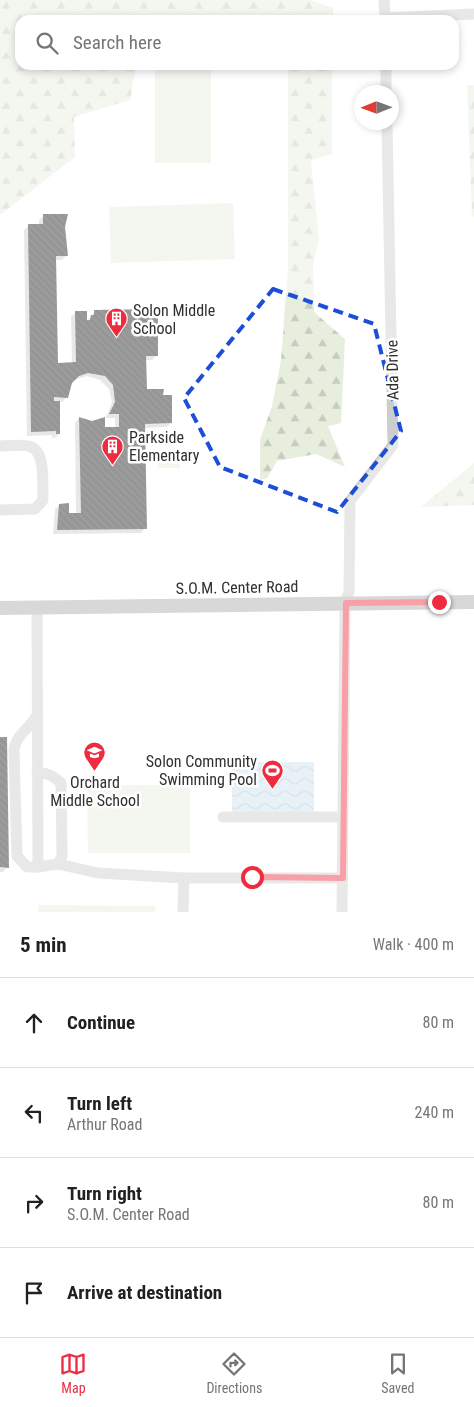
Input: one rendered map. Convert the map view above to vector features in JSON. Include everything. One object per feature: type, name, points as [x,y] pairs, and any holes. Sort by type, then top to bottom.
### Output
[{"type":"main road","name":"S.O.M. Center Road","points":[[0,608],[474,602]]},
{"type":"street","points":[[384,0],[385,15]]},
{"type":"street","points":[[456,15],[474,14]]},
{"type":"street","points":[[386,70],[386,85]]},
{"type":"street","name":"Ada Drive","points":[[342,912],[346,603],[348,592],[350,501],[393,446],[387,130]]},
{"type":"street","points":[[0,446],[30,446],[37,450],[41,457],[43,500],[35,509],[0,510]]},
{"type":"street","points":[[37,608],[38,867]]},
{"type":"street","points":[[37,715],[32,725],[18,736],[14,750],[17,856],[26,867],[58,864],[98,873],[184,878],[343,878]]},
{"type":"street","points":[[37,773],[44,772],[54,776],[61,783],[62,856],[58,864]]},
{"type":"street","points":[[222,818],[343,817]]},
{"type":"street","points":[[183,912],[184,878]]},
{"type":"highlighted area","points":[[273,289],[374,324],[401,431],[337,512],[220,467],[184,398]]},
{"type":"green space","points":[[0,0],[310,0],[333,8],[333,15],[15,15],[15,70],[135,70],[130,100],[74,117],[75,157],[0,215]]},
{"type":"green space","points":[[155,70],[211,70],[211,163],[155,163]]},
{"type":"green space","points":[[288,70],[332,70],[332,154],[311,160],[319,240],[313,265],[314,312],[345,339],[341,423],[328,426],[345,467],[316,454],[277,461],[267,478],[260,480],[260,440],[272,406],[281,360],[288,268]]},
{"type":"green space","points":[[467,85],[474,85],[474,216],[472,218]]},
{"type":"green space","points":[[233,203],[235,259],[111,263],[109,207]]},
{"type":"green space","points":[[158,457],[180,457],[180,468],[158,468]]},
{"type":"green space","points":[[474,463],[474,505],[421,507]]},
{"type":"green space","points":[[87,785],[190,785],[190,853],[88,853]]},
{"type":"green space","points":[[38,905],[155,906],[155,912],[38,912]]},
{"type":"water","name":"Solon Community Swimming Pool","points":[[232,762],[314,762],[314,815],[232,815]]},
{"type":"building","name":"Solon Middle School","points":[[43,214],[68,214],[65,227],[68,256],[56,256],[58,363],[76,362],[75,311],[87,311],[87,320],[90,320],[91,315],[94,315],[94,310],[158,309],[158,356],[146,356],[147,389],[164,389],[163,395],[172,395],[172,423],[145,424],[147,529],[57,530],[59,504],[69,503],[69,513],[81,513],[79,417],[92,421],[105,417],[105,427],[119,427],[119,414],[109,414],[115,402],[113,385],[105,376],[88,373],[79,376],[72,383],[68,398],[54,397],[54,401],[60,401],[60,434],[56,434],[56,431],[31,432],[28,224],[43,224]]},
{"type":"building","points":[[0,737],[7,737],[9,868],[0,867]]},
{"type":"place","name":"Solon Middle School","points":[[117,338]]},
{"type":"place","name":"Parkside Elementary","points":[[113,465]]},
{"type":"place","name":"Orchard Middle School","points":[[95,772]]},
{"type":"place","name":"Solon Community Swimming Pool","points":[[273,789]]},
{"type":"route","points":[[252,877],[343,878],[346,603],[439,602]]}]
